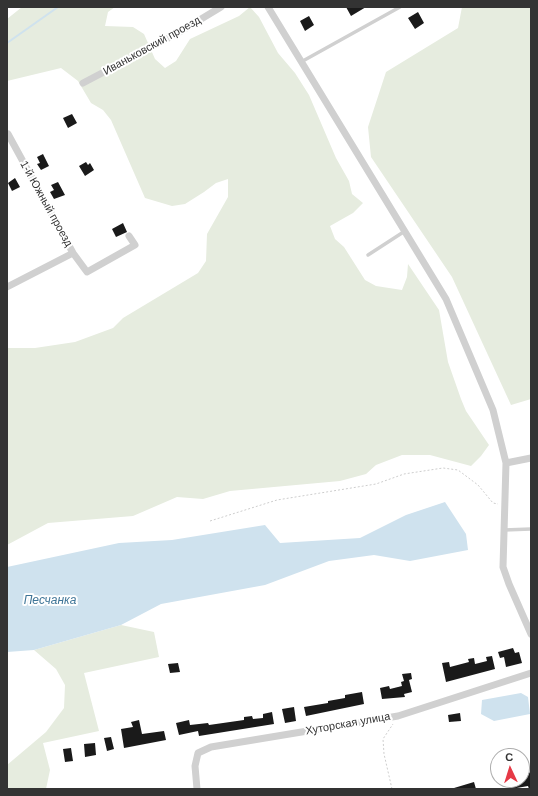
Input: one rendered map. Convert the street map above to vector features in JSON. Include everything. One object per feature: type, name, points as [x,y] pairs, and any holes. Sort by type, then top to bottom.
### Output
[{"type":"street","name":"Иваньковский проезд","points":[[83,84],[178,33],[221,7]]},
{"type":"street","points":[[268,7],[446,299],[493,410],[506,463],[503,567],[531,634]]},
{"type":"street","name":"1-й Южный проезд","points":[[8,134],[73,252],[87,272],[135,246],[129,236]]},
{"type":"street","name":"1-й Южный проезд","points":[[7,287],[73,252]]},
{"type":"street","points":[[506,463],[531,458]]},
{"type":"street","name":"Хуторская улица","points":[[198,789],[195,766],[198,753],[211,747],[398,716],[531,673]]},
{"type":"lane","points":[[302,62],[400,7]]},
{"type":"lane","points":[[368,255],[405,231]]},
{"type":"lane","points":[[503,530],[531,529]]},
{"type":"path","points":[[210,521],[277,500],[376,484],[404,474],[442,468],[458,470],[478,485],[493,503],[504,505]]},
{"type":"path","points":[[392,789],[384,754],[383,739],[398,716]]},
{"type":"shaded area","points":[[22,7],[115,7],[108,12],[105,26],[133,27],[144,34],[155,59],[165,68],[176,61],[190,39],[239,16],[250,7],[259,17],[278,53],[295,73],[309,95],[336,158],[349,181],[352,194],[363,203],[353,213],[330,226],[335,239],[344,247],[365,280],[376,286],[402,290],[407,277],[408,264],[439,310],[448,362],[461,399],[466,411],[489,445],[471,466],[430,455],[402,455],[376,465],[366,474],[340,481],[230,491],[203,499],[177,497],[133,516],[48,523],[7,545],[7,348],[35,348],[75,342],[113,328],[123,318],[198,273],[206,261],[207,234],[228,197],[228,179],[216,183],[185,204],[172,206],[145,198],[111,120],[103,110],[91,103],[78,81],[61,68],[7,81],[7,19]]},
{"type":"shaded area","points":[[462,7],[531,7],[531,399],[511,405],[452,277],[371,157],[368,127],[386,72],[458,28]]},
{"type":"shaded area","points":[[121,625],[154,632],[159,657],[84,673],[99,731],[43,743],[50,770],[46,789],[7,789],[7,765],[46,732],[64,708],[65,685],[56,669],[34,650]]},
{"type":"water","name":"Песчанка","points":[[445,502],[466,534],[468,550],[410,561],[374,555],[329,561],[265,585],[161,604],[121,625],[34,650],[7,652],[7,567],[119,543],[172,540],[265,525],[280,543],[360,538],[406,515]]},
{"type":"water","points":[[521,693],[528,697],[530,714],[494,721],[481,714],[482,700]]},
{"type":"building","points":[[346,7],[366,7],[351,16]]},
{"type":"building","points":[[418,12],[424,23],[415,29],[408,18]]},
{"type":"building","points":[[309,16],[314,25],[305,31],[300,21]]},
{"type":"building","points":[[72,114],[77,123],[68,128],[63,118]]},
{"type":"building","points":[[43,154],[49,166],[41,170],[37,164],[40,163],[37,157]]},
{"type":"building","points":[[86,162],[88,165],[90,163],[94,170],[85,176],[79,166]]},
{"type":"building","points":[[15,178],[20,187],[12,191],[8,183]]},
{"type":"building","points":[[58,182],[65,195],[54,199],[50,192],[54,190],[51,185]]},
{"type":"building","points":[[123,223],[127,232],[116,237],[112,229]]},
{"type":"building","points":[[513,648],[515,653],[519,652],[522,663],[506,667],[504,657],[500,658],[498,652]]},
{"type":"building","points":[[492,656],[495,669],[446,682],[442,663],[449,662],[450,667],[469,662],[468,659],[474,658],[475,664],[487,661],[486,657]]},
{"type":"building","points":[[178,663],[180,672],[170,673],[168,664]]},
{"type":"building","points":[[411,673],[412,679],[409,680],[412,692],[404,694],[405,697],[382,699],[380,688],[389,686],[390,689],[402,686],[401,682],[404,681],[402,674]]},
{"type":"building","points":[[362,692],[364,704],[306,716],[304,707],[328,703],[328,701],[345,698],[345,695]]},
{"type":"building","points":[[294,707],[296,721],[285,723],[282,709]]},
{"type":"building","points":[[272,712],[274,724],[199,736],[198,731],[179,735],[176,723],[189,720],[190,725],[208,723],[209,725],[244,720],[244,717],[252,716],[253,719],[263,718],[263,714]]},
{"type":"building","points":[[460,713],[461,721],[449,722],[448,715]]},
{"type":"building","points":[[139,720],[142,734],[164,731],[166,740],[124,748],[121,729],[133,727],[131,722]]},
{"type":"building","points":[[111,737],[114,749],[107,751],[104,738]]},
{"type":"building","points":[[95,743],[96,755],[85,757],[84,744]]},
{"type":"building","points":[[71,748],[73,761],[65,762],[63,749]]},
{"type":"building","points":[[530,772],[531,789],[529,789],[530,788]]},
{"type":"building","points":[[474,782],[476,789],[454,788]]},
{"type":"waterway","points":[[7,43],[58,7]]}]
